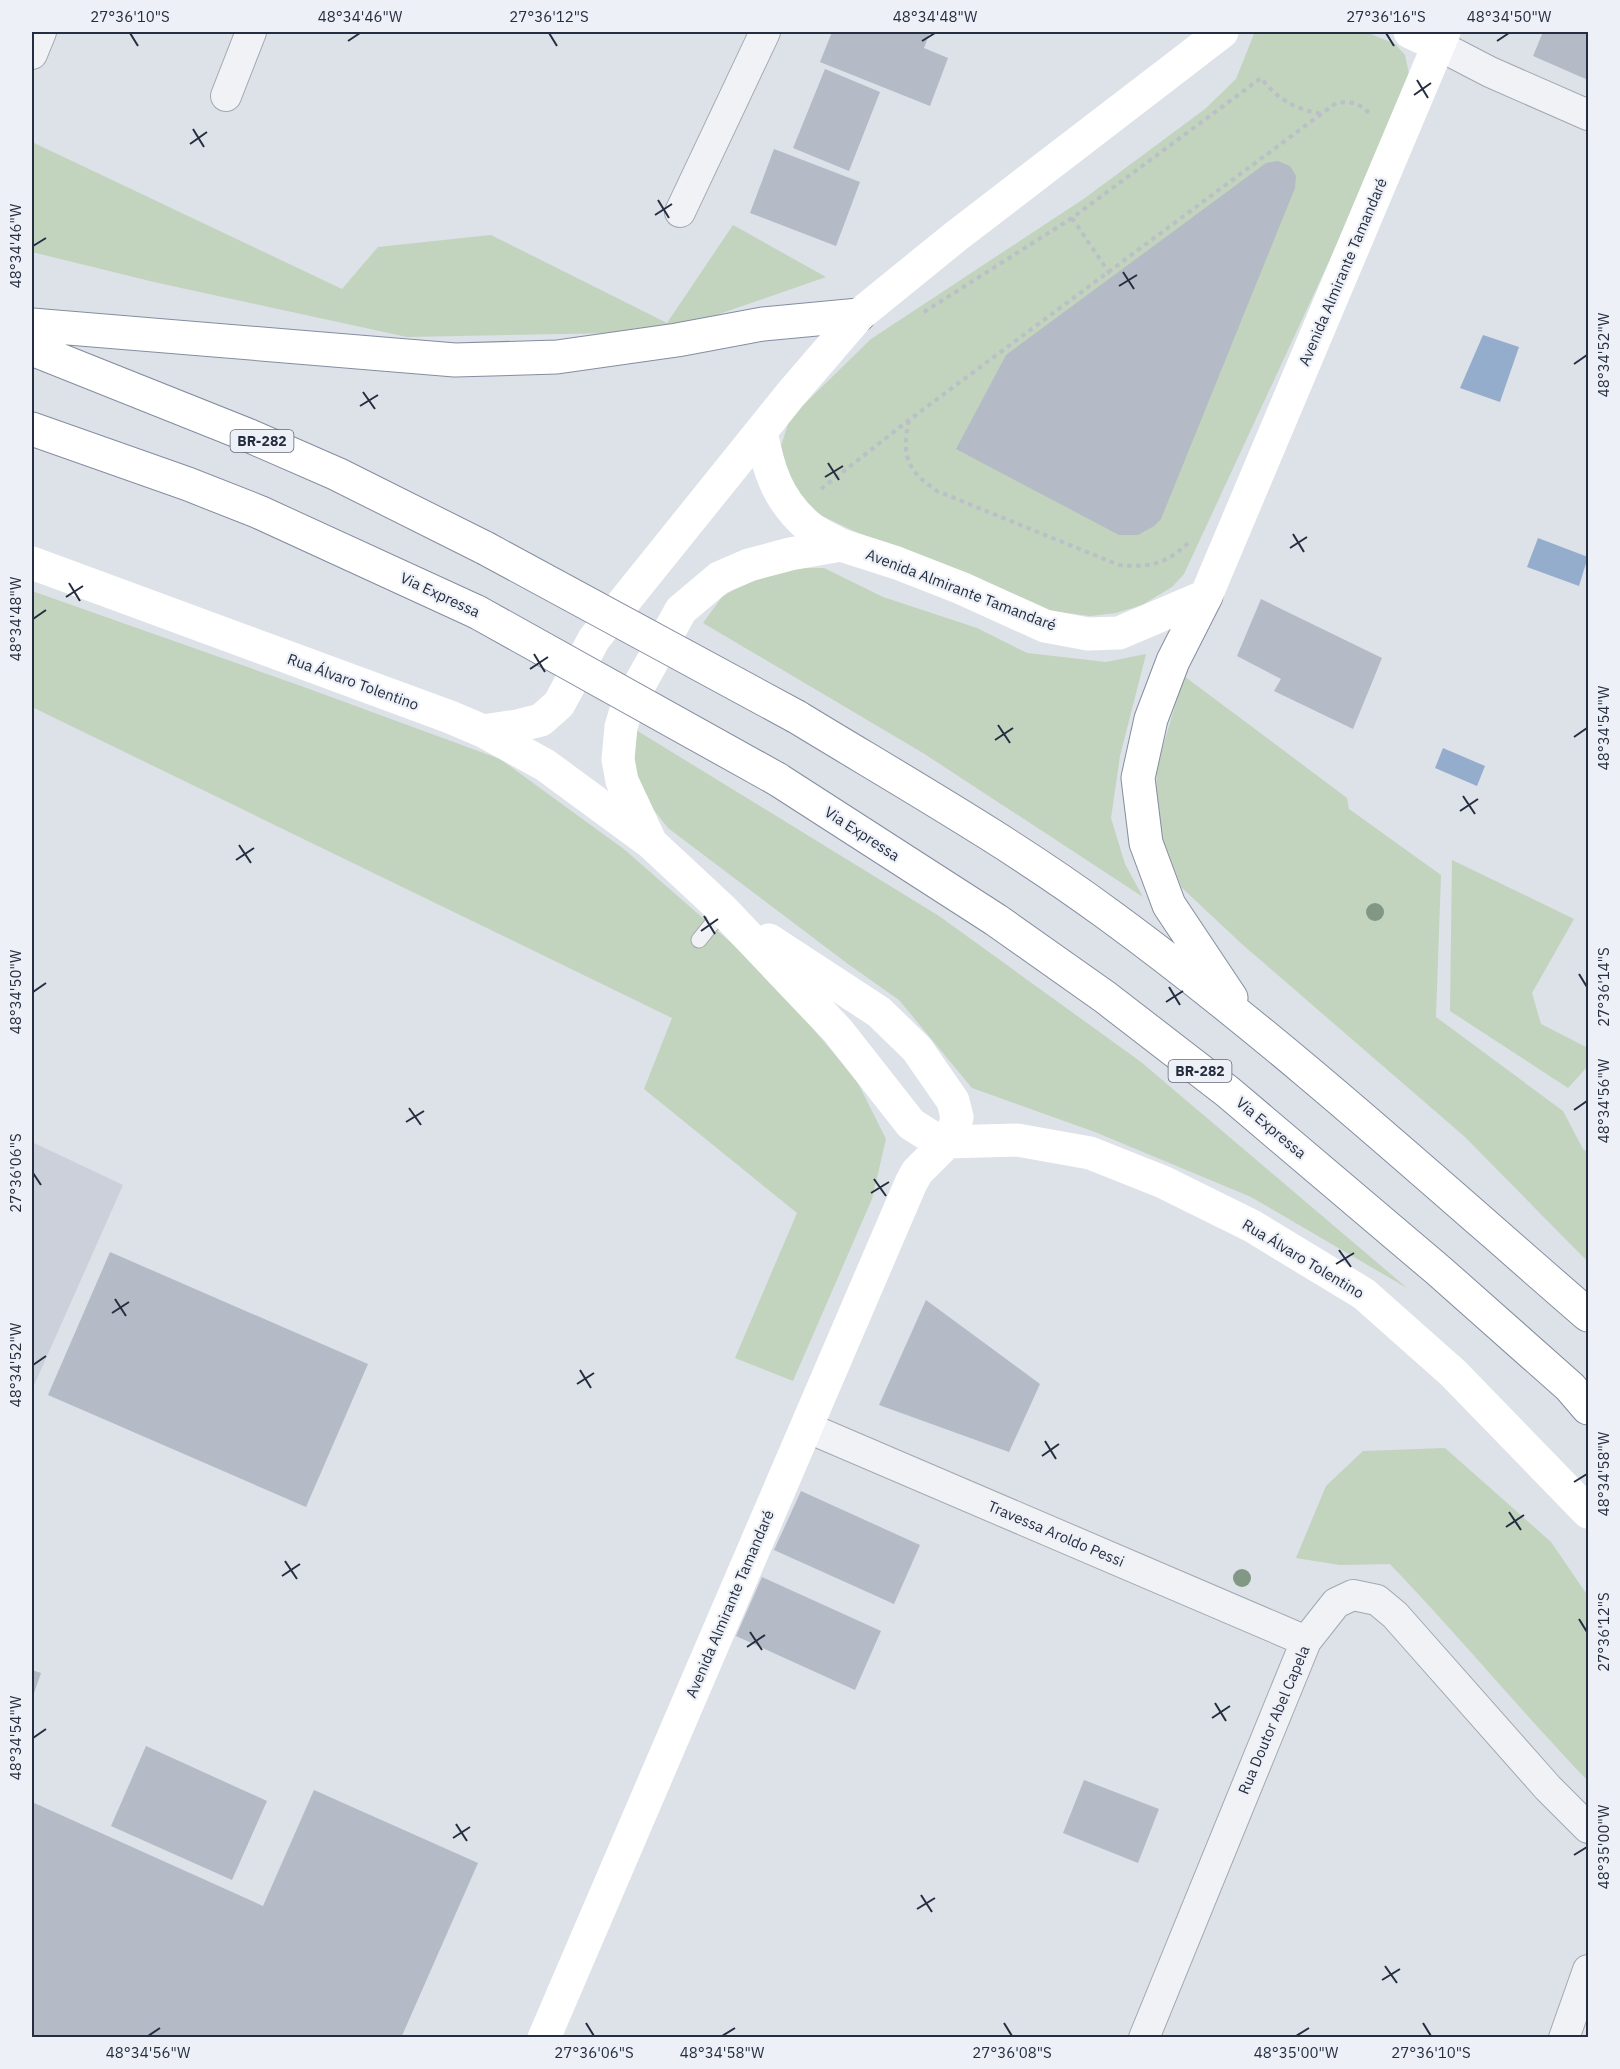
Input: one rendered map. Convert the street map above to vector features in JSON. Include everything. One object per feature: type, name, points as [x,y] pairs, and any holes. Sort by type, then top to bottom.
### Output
[{"type":"main road","points":[[483,731],[541,720],[559,704],[594,639],[761,431],[859,315],[955,237],[1222,32]]},
{"type":"main road","name":"Avenida Almirante Tamandaré","points":[[947,1142],[930,1136],[911,1124],[838,1031],[723,910],[651,843],[622,782],[618,759],[621,727],[627,707],[681,610],[719,578],[749,565],[790,554],[841,545],[897,563],[961,588],[1045,626],[1088,634],[1119,633],[1206,596],[1431,36]]},
{"type":"main road","points":[[32,325],[455,360],[556,357],[677,340],[763,324],[859,315]]},
{"type":"main road","name":"BR-282","points":[[32,349],[169,406],[250,436],[337,474],[485,548],[797,717],[1004,843],[1108,915],[1246,1019],[1588,1315]]},
{"type":"main road","name":"Via Expressa","points":[[32,429],[188,484],[259,512],[477,612],[777,779],[1005,927],[1105,997],[1219,1085],[1438,1270],[1570,1387],[1588,1408]]},
{"type":"main road","points":[[761,431],[768,466],[784,500],[809,526],[841,545]]},
{"type":"main road","name":"Rua Álvaro Tolentino","points":[[32,563],[483,731],[545,765],[651,843]]},
{"type":"main road","points":[[1206,596],[1173,661],[1155,709],[1138,778],[1146,843],[1169,905],[1246,1019]]},
{"type":"main road","name":"Avenida Almirante Tamandaré","points":[[544,2037],[917,1172],[947,1142],[954,1130],[957,1117],[953,1101],[917,1049],[879,1012],[723,910]]},
{"type":"main road","points":[[911,1124],[917,1172]]},
{"type":"main road","name":"Rua Álvaro Tolentino","points":[[947,1142],[1017,1140],[1090,1153],[1163,1182],[1252,1226],[1364,1294],[1453,1373],[1588,1512]]},
{"type":"street","points":[[32,54],[41,32]]},
{"type":"street","points":[[226,96],[251,32]]},
{"type":"street","points":[[680,212],[765,32]]},
{"type":"street","points":[[1431,36],[1490,72],[1588,115]]},
{"type":"street","name":"Travessa Aroldo Pessi","points":[[807,1427],[1306,1641]]},
{"type":"street","name":"Rua Doutor Abel Capela","points":[[1143,2037],[1306,1641],[1336,1603],[1353,1595],[1377,1600],[1395,1616],[1548,1788],[1588,1828]]},
{"type":"street","points":[[1564,2037],[1588,1970]]},
{"type":"lane","points":[[699,940],[723,910]]},
{"type":"path","points":[[914,318],[1072,218],[1261,78],[1272,92],[1286,103],[1321,114]]},
{"type":"path","points":[[820,489],[909,420],[1336,103],[1348,101],[1360,104],[1372,117]]},
{"type":"path","points":[[1072,218],[1112,277]]},
{"type":"path","points":[[909,420],[904,440],[908,461],[919,479],[937,491],[1119,564],[1139,567],[1157,563],[1175,555],[1190,542]]},
{"type":"shaded area","points":[[32,1142],[123,1185],[32,1390]]},
{"type":"green space","points":[[1257,32],[1366,32],[1395,44],[1405,55],[1409,74],[1370,173],[1184,574],[1172,587],[1142,605],[1116,613],[1090,616],[1051,611],[879,543],[816,513],[804,500],[787,474],[781,446],[790,418],[871,339],[1085,198],[1205,109],[1236,79],[1254,34]]},
{"type":"green space","points":[[32,142],[342,289],[378,247],[491,235],[667,323],[733,225],[826,277],[667,332],[407,337],[154,282],[32,252]]},
{"type":"green space","points":[[798,568],[824,568],[883,597],[977,628],[1027,653],[1106,662],[1146,654],[1120,756],[1111,818],[1125,864],[1143,897],[923,753],[703,623],[722,597],[757,575]]},
{"type":"green space","points":[[32,591],[500,759],[625,850],[768,975],[857,1081],[886,1139],[872,1199],[793,1381],[735,1358],[797,1213],[644,1089],[672,1018],[32,707]]},
{"type":"green space","points":[[1184,676],[1347,798],[1349,809],[1441,875],[1436,1017],[1563,1111],[1583,1149],[1588,1152],[1588,1262],[1465,1137],[1243,945],[1181,887],[1155,818],[1157,766]]},
{"type":"green space","points":[[636,730],[939,916],[1141,1062],[1407,1288],[1251,1197],[1095,1132],[972,1088],[899,1000],[668,828],[640,792],[632,764]]},
{"type":"green space","points":[[1452,860],[1574,919],[1532,993],[1541,1024],[1588,1048],[1588,1066],[1568,1088],[1450,1011]]},
{"type":"green space","points":[[1445,1448],[1551,1542],[1588,1596],[1588,1781],[1390,1564],[1340,1565],[1296,1558],[1326,1486],[1363,1451]]},
{"type":"water","points":[[1483,335],[1519,347],[1500,402],[1460,388]]},
{"type":"water","points":[[1538,538],[1588,557],[1579,586],[1527,567]]},
{"type":"water","points":[[1443,748],[1485,766],[1477,786],[1435,768]]},
{"type":"building","points":[[832,32],[930,32],[924,48],[948,58],[930,106],[820,62]]},
{"type":"building","points":[[1543,32],[1588,32],[1588,80],[1533,56]]},
{"type":"building","points":[[825,69],[880,92],[849,171],[793,148]]},
{"type":"building","points":[[774,149],[860,182],[836,246],[750,213]]},
{"type":"building","points":[[1278,161],[1290,166],[1296,176],[1295,188],[1161,519],[1154,526],[1138,535],[1119,535],[956,449],[1006,355],[1266,163]]},
{"type":"building","points":[[1261,599],[1382,658],[1353,729],[1274,691],[1281,679],[1237,656]]},
{"type":"building","points":[[110,1252],[368,1364],[306,1507],[48,1395]]},
{"type":"building","points":[[926,1300],[1040,1384],[1009,1452],[879,1405]]},
{"type":"building","points":[[801,1491],[920,1545],[894,1604],[774,1550]]},
{"type":"building","points":[[762,1577],[881,1631],[855,1690],[736,1636]]},
{"type":"building","points":[[32,1670],[41,1673],[32,1699]]},
{"type":"building","points":[[146,1746],[267,1801],[232,1880],[111,1826]]},
{"type":"building","points":[[1084,1780],[1159,1809],[1138,1863],[1063,1833]]},
{"type":"building","points":[[314,1790],[478,1863],[401,2038],[32,2038],[32,1802],[263,1906]]}]
